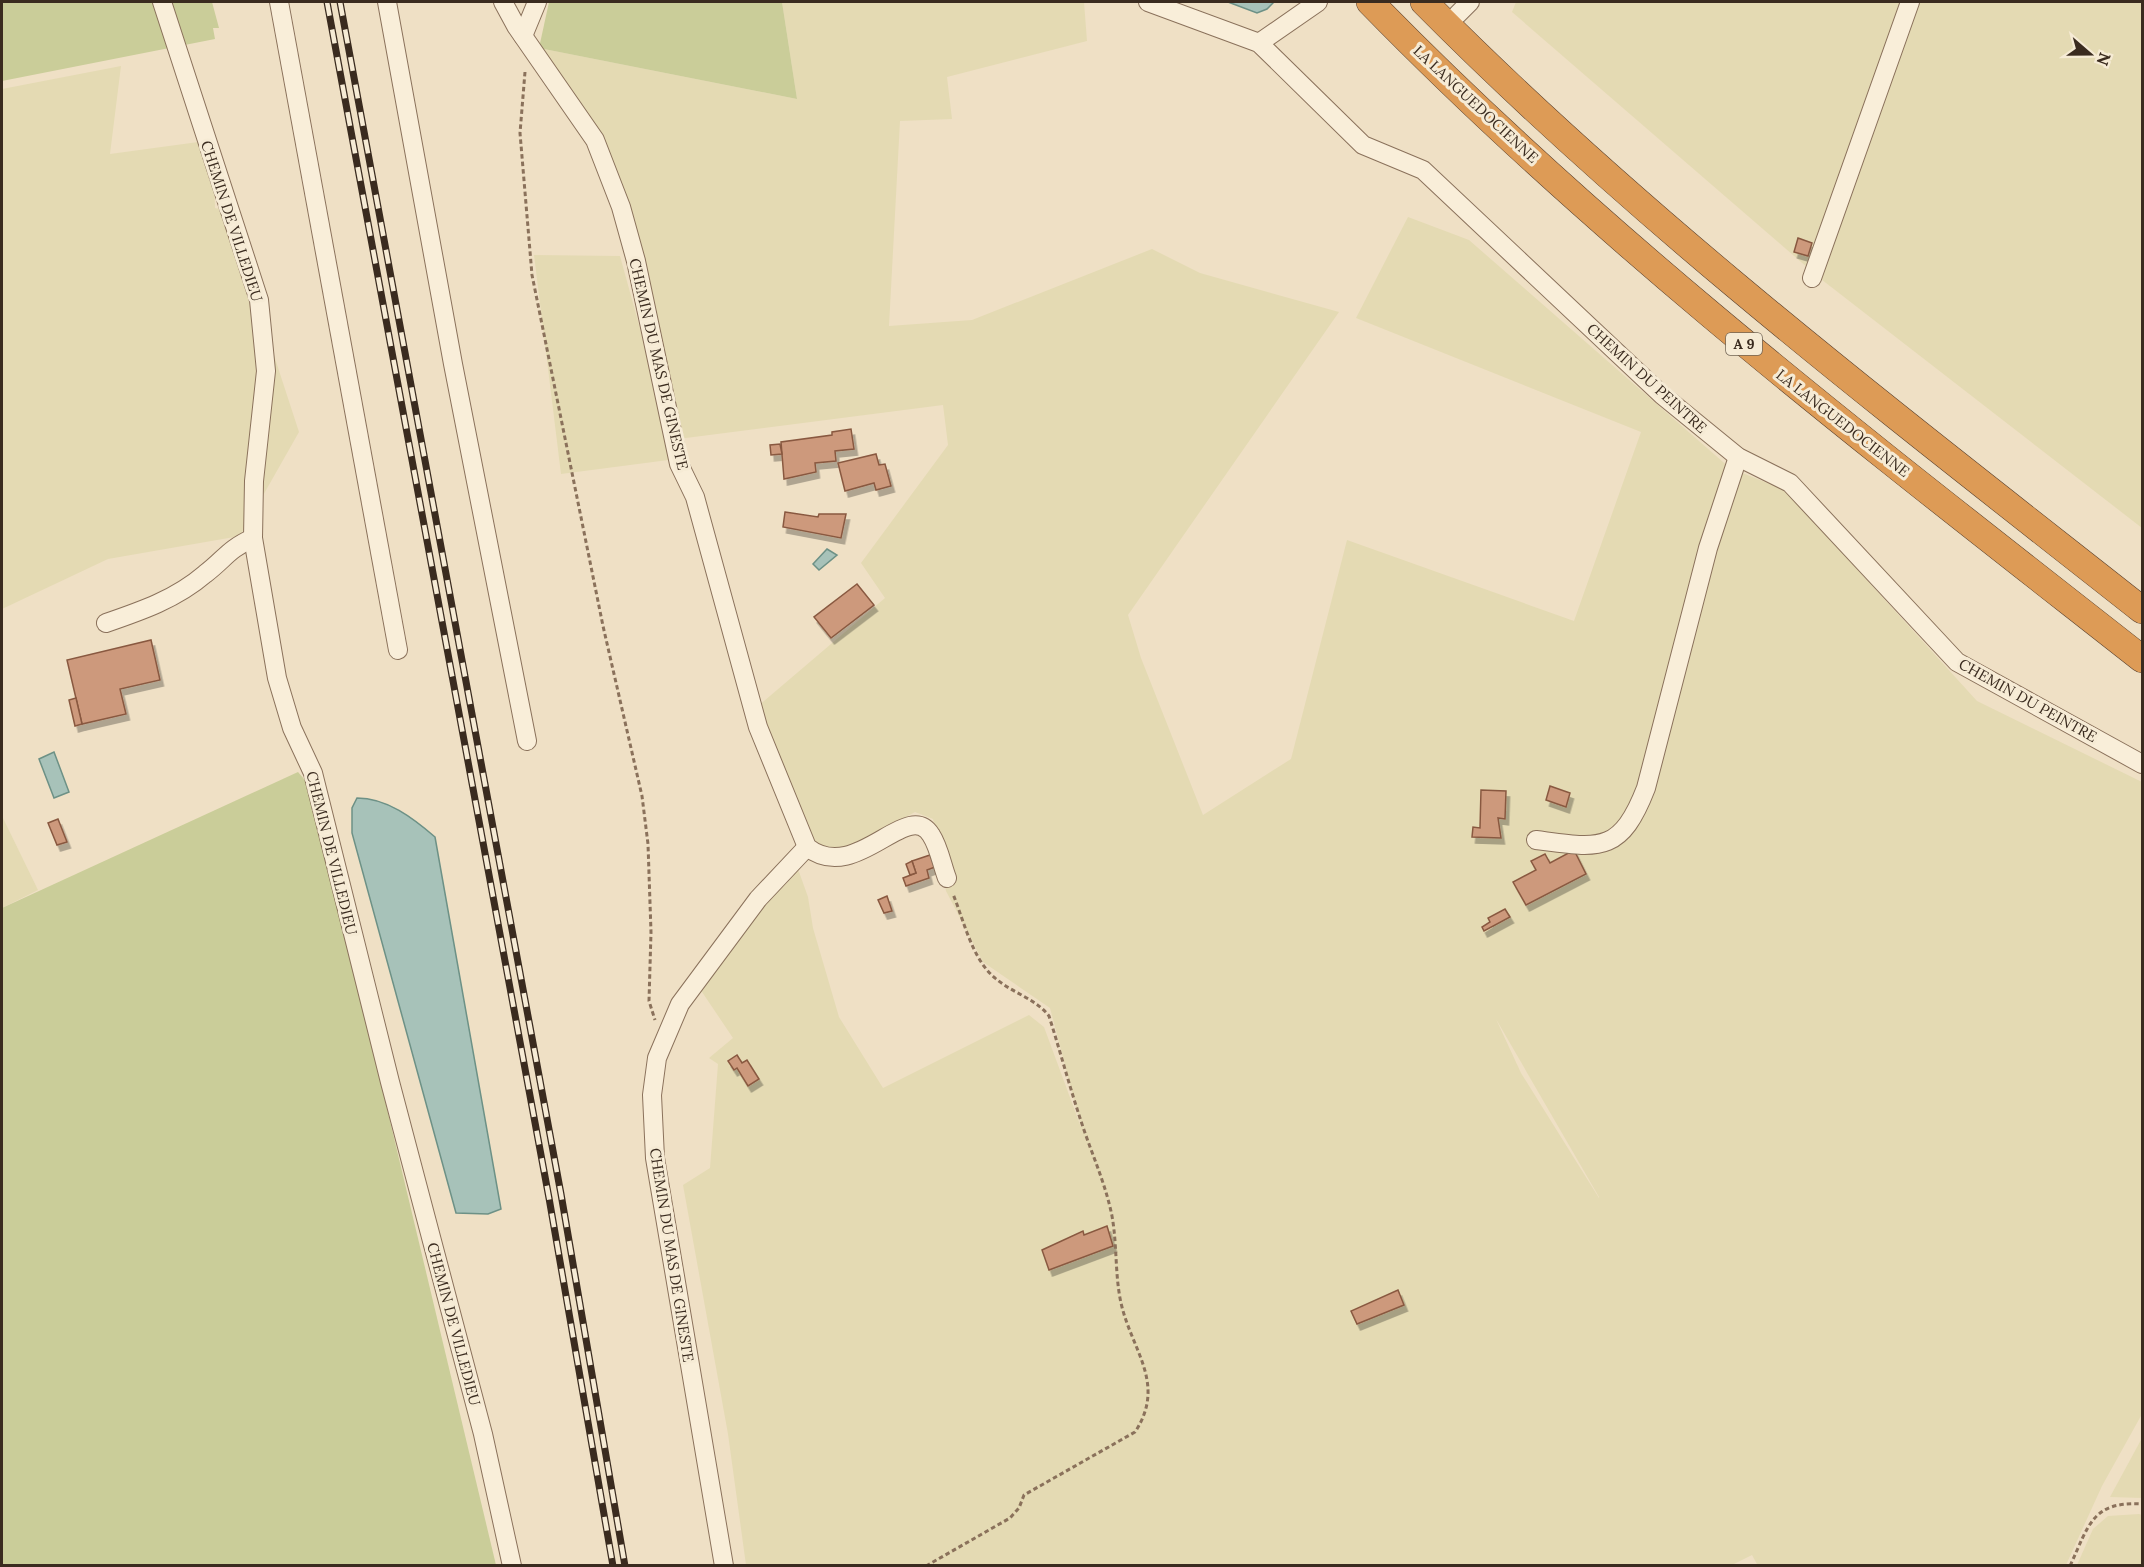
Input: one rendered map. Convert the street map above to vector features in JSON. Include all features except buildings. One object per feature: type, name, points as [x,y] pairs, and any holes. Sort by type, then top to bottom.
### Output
[{"type":"highway","name":"LA LANGUEDOCIENNE","points":[[1370,2],[1461,92],[1549,173],[1727,330],[2142,659]]},
{"type":"highway","name":"A 9","points":[[1424,2],[1580,150],[1779,323],[2142,610]]},
{"type":"street","name":"CHEMIN DE VILLEDIEU","points":[[162,2],[259,300],[266,371],[254,481],[253,538],[277,678],[292,728],[313,773],[390,1082],[483,1434],[512,1566]]},
{"type":"street","points":[[279,2],[398,650]]},
{"type":"street","points":[[387,2],[453,364],[527,741]]},
{"type":"street","name":"CHEMIN DU MAS DE GINESTE","points":[[503,2],[525,39],[595,140],[621,207],[636,261],[678,464],[695,497],[758,727],[807,847],[758,899],[680,1004],[657,1058],[654,1076],[655,1158],[724,1566]]},
{"type":"street","points":[[525,39],[537,2]]},
{"type":"street","name":"CHEMIN DU PEINTRE","points":[[1148,2],[1259,43],[1363,145],[1424,170],[1662,395],[1738,457],[1790,483],[1957,662],[2142,764]]},
{"type":"street","points":[[1259,43],[1318,2]]},
{"type":"street","points":[[1448,25],[1470,2]]},
{"type":"street","points":[[1812,278],[1910,2]]},
{"type":"street","points":[[1536,840],[1584,846],[1607,843],[1634,818],[1646,788],[1708,548],[1738,457]]},
{"type":"street","points":[[106,623],[158,605],[205,575],[231,548],[253,538]]},
{"type":"street","points":[[807,847],[817,855],[836,859],[858,852],[909,824],[922,826],[931,835],[947,878]]},
{"type":"path","points":[[525,39],[520,133],[532,276],[603,626],[642,796],[648,844],[651,921],[649,1001],[651,1015],[658,1025],[668,1031]]},
{"type":"path","points":[[926,1566],[1010,1518],[1024,1495],[1135,1432],[1146,1416],[1150,1393],[1120,1299],[1117,1243],[1101,1174],[1084,1130],[1048,1016],[1040,1004],[995,978],[981,963],[947,878]]},
{"type":"path","points":[[2070,1566],[2097,1513],[2121,1503],[2142,1504]]},
{"type":"shaded area","points":[[782,2],[1084,2],[1087,41],[947,77],[952,119],[900,121],[889,326],[972,320],[1152,249],[1200,273],[1339,312],[1128,615],[1141,658],[1203,815],[1291,759],[1347,540],[1574,621],[1641,432],[1356,318],[1408,217],[1469,240],[1731,469],[1632,806],[1628,841],[1664,734],[1740,472],[1785,490],[1977,701],[2142,782],[2142,1414],[2102,1486],[2066,1565],[1758,1566],[1752,1555],[1730,1566],[746,1565],[728,1434],[683,1185],[710,1168],[718,1064],[709,1058],[733,1038],[698,986],[752,913],[787,883],[798,869],[808,897],[813,928],[839,1017],[883,1088],[1029,1015],[1044,1027],[1082,1130],[1050,1008],[983,962],[946,891],[933,819],[915,812],[838,855],[819,853],[757,707],[885,598],[861,563],[948,445],[943,405],[678,439],[598,137],[539,48],[797,99]],"holes":[[[1496,1019],[1599,1197],[1521,1073]]]},
{"type":"shaded area","points":[[1516,2],[1903,2],[1808,268],[1512,12]]},
{"type":"shaded area","points":[[1916,2],[2142,2],[2142,528],[1817,276]]},
{"type":"shaded area","points":[[121,66],[110,154],[213,140],[215,208],[227,211],[299,432],[240,536],[108,559],[2,609],[2,89]]},
{"type":"shaded area","points":[[534,255],[620,256],[676,459],[561,474]]},
{"type":"shaded area","points":[[2,816],[38,890],[2,908]]},
{"type":"shaded area","points":[[2142,1438],[2142,1498],[2110,1497]]},
{"type":"shaded area","points":[[2142,1515],[2142,1565],[2077,1565],[2093,1529],[2108,1516]]},
{"type":"green space","points":[[2,2],[212,2],[219,28],[213,28],[215,39],[2,81]]},
{"type":"green space","points":[[549,2],[782,2],[797,99],[539,48]]},
{"type":"green space","points":[[298,772],[310,786],[496,1565],[2,1566],[2,908]]},
{"type":"water","points":[[1228,2],[1274,2],[1267,9],[1257,13]]},
{"type":"water","points":[[827,549],[837,555],[819,570],[813,564]]},
{"type":"water","points":[[54,752],[69,792],[54,798],[39,759]]},
{"type":"water","points":[[357,798],[379,801],[399,810],[435,837],[501,1209],[488,1214],[456,1213],[352,833],[352,808]]},
{"type":"railway","points":[[327,2],[549,1198],[613,1566]]},
{"type":"railway","points":[[340,2],[561,1194],[625,1566]]}]
